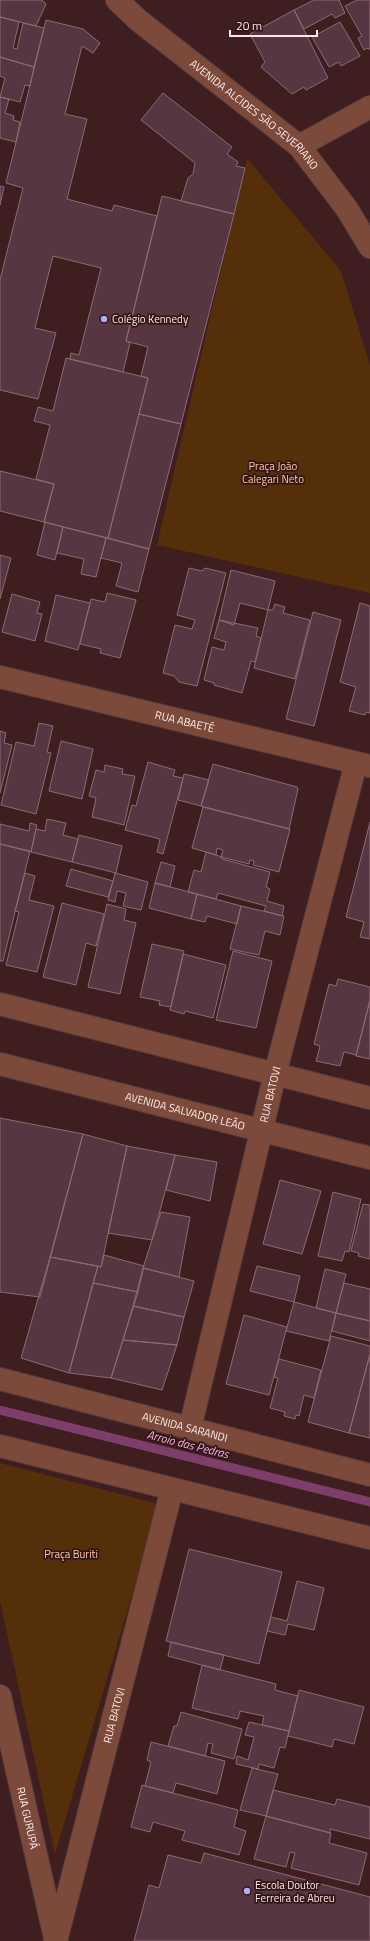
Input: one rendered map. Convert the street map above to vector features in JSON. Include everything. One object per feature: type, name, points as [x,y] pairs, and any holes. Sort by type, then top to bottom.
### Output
[{"type":"street","name":"AVENIDA ALCIDES SÃO SEVERIANO","points":[[117,0],[138,20],[299,146],[347,209],[370,247]]},
{"type":"street","points":[[299,146],[370,107]]},
{"type":"street","name":"RUA ABAETÉ","points":[[0,677],[363,765]]},
{"type":"street","name":"RUA BATOVI","points":[[190,1428],[275,1074],[363,765]]},
{"type":"street","points":[[0,1004],[370,1098]]},
{"type":"street","name":"AVENIDA SALVADOR LEÃO","points":[[0,1064],[370,1158]]},
{"type":"street","name":"AVENIDA SARANDI","points":[[0,1379],[370,1475]]},
{"type":"street","points":[[0,1446],[370,1538]]},
{"type":"street","name":"RUA BATOVI","points":[[55,1941],[172,1489]]},
{"type":"street","name":"RUA GURUPÁ","points":[[0,1696],[55,1941]]},
{"type":"green space","name":"Praça João Calegari Neto","points":[[247,158],[341,271],[370,365],[370,593],[157,545]]},
{"type":"green space","name":"Praça Buriti","points":[[0,1463],[159,1504],[55,1854],[0,1601]]},
{"type":"building","points":[[0,0],[42,0],[46,4],[36,26],[0,17]]},
{"type":"building","points":[[314,0],[339,0],[345,13],[335,18],[332,14],[304,29],[294,10]]},
{"type":"building","points":[[357,0],[370,0],[370,49],[367,48],[364,50],[358,38],[362,36],[345,6]]},
{"type":"building","points":[[294,10],[328,78],[306,90],[304,87],[292,94],[261,67],[265,62],[250,34]]},
{"type":"building","points":[[0,17],[19,22],[13,48],[17,49],[23,23],[44,28],[34,67],[0,57]]},
{"type":"building","points":[[46,20],[83,29],[100,43],[93,53],[82,46],[65,114],[87,119],[67,199],[112,211],[114,205],[157,216],[126,341],[130,343],[123,372],[70,359],[71,353],[79,355],[101,268],[53,256],[35,328],[56,333],[38,399],[0,390],[0,280],[23,188],[6,183]]},
{"type":"building","points":[[340,22],[360,56],[341,66],[339,62],[329,67],[312,37]]},
{"type":"building","points":[[0,57],[34,67],[30,86],[25,85],[20,102],[0,97],[5,78],[0,76]]},
{"type":"building","points":[[163,93],[232,147],[227,154],[238,162],[236,166],[245,168],[234,214],[181,201],[188,178],[193,174],[195,163],[141,120]]},
{"type":"building","points":[[0,97],[9,99],[5,113],[14,116],[13,120],[20,122],[16,142],[0,138]]},
{"type":"building","points":[[0,186],[4,187],[0,205]]},
{"type":"building","points":[[162,196],[234,214],[181,424],[139,414],[148,378],[141,376],[148,347],[126,341]]},
{"type":"building","points":[[66,358],[148,378],[108,538],[44,522],[54,484],[36,479],[50,425],[34,421],[38,407],[53,411]]},
{"type":"building","points":[[139,414],[181,424],[149,549],[108,538]]},
{"type":"building","points":[[0,471],[54,484],[44,522],[0,511]]},
{"type":"building","points":[[45,522],[63,527],[55,560],[37,555]]},
{"type":"building","points":[[63,527],[106,538],[96,577],[81,574],[84,559],[57,553]]},
{"type":"building","points":[[106,538],[149,549],[138,592],[116,586],[122,563],[101,558]]},
{"type":"building","points":[[0,555],[11,558],[0,599]]},
{"type":"building","points":[[189,568],[202,571],[205,568],[226,573],[197,686],[179,682],[174,676],[163,673],[175,625],[192,629],[195,620],[177,615]]},
{"type":"building","points":[[231,570],[275,581],[268,610],[240,603],[234,625],[219,620]]},
{"type":"building","points":[[107,593],[136,600],[120,658],[100,653],[101,649],[80,644],[91,599],[105,602]]},
{"type":"building","points":[[12,594],[40,602],[37,613],[42,614],[35,641],[2,632]]},
{"type":"building","points":[[56,595],[90,603],[78,650],[45,641]]},
{"type":"building","points":[[360,603],[370,606],[370,713],[366,712],[365,715],[349,711],[356,687],[340,682]]},
{"type":"building","points":[[275,604],[285,607],[283,613],[310,620],[295,679],[254,668],[268,610],[273,610]]},
{"type":"building","points":[[313,612],[341,620],[314,726],[286,719]]},
{"type":"building","points":[[219,620],[258,628],[256,636],[261,638],[255,662],[251,661],[242,693],[214,685],[214,683],[204,680],[212,647],[224,650],[226,642],[214,638]]},
{"type":"building","points":[[39,723],[53,726],[47,752],[51,753],[36,814],[1,805],[16,742],[34,746]]},
{"type":"building","points":[[0,731],[6,733],[4,743],[12,745],[0,793]]},
{"type":"building","points":[[61,741],[93,749],[82,799],[49,791]]},
{"type":"building","points":[[148,762],[175,770],[173,776],[183,778],[163,854],[157,852],[160,839],[125,830],[132,805],[136,806]]},
{"type":"building","points":[[213,764],[297,787],[298,789],[289,829],[201,806]]},
{"type":"building","points":[[105,765],[123,769],[122,774],[135,776],[124,825],[92,817],[96,798],[89,796],[96,770],[104,772]]},
{"type":"building","points":[[184,774],[209,780],[201,806],[178,800]]},
{"type":"building","points":[[203,807],[290,829],[279,872],[253,865],[254,861],[250,860],[249,864],[221,857],[223,850],[217,848],[216,855],[192,848]]},
{"type":"building","points":[[47,819],[66,823],[63,835],[78,839],[72,862],[31,852],[36,829],[45,831]]},
{"type":"building","points":[[370,822],[370,939],[360,937],[364,922],[346,917]]},
{"type":"building","points":[[30,823],[37,825],[31,852],[0,844],[0,824],[29,831]]},
{"type":"building","points":[[79,835],[122,846],[116,873],[72,862]]},
{"type":"building","points":[[0,844],[30,851],[3,961],[0,961]]},
{"type":"building","points":[[206,852],[222,857],[222,859],[270,872],[266,887],[270,889],[267,901],[284,906],[282,916],[264,911],[266,906],[218,893],[216,899],[188,892],[194,870],[201,872]]},
{"type":"building","points":[[161,862],[175,866],[170,887],[155,883]]},
{"type":"building","points":[[71,869],[113,881],[108,897],[66,886]]},
{"type":"building","points":[[25,873],[35,876],[29,900],[54,906],[37,972],[6,965],[19,912],[15,911]]},
{"type":"building","points":[[115,873],[148,882],[141,910],[123,906],[126,893],[117,891],[115,902],[108,900]]},
{"type":"building","points":[[155,883],[197,894],[191,919],[149,908]]},
{"type":"building","points":[[197,894],[241,906],[237,924],[207,916],[205,922],[191,919]]},
{"type":"building","points":[[62,903],[104,914],[96,946],[86,943],[76,985],[43,977]]},
{"type":"building","points":[[107,904],[126,909],[124,920],[136,923],[120,994],[88,987]]},
{"type":"building","points":[[241,906],[284,916],[280,935],[265,931],[259,955],[230,949]]},
{"type":"building","points":[[152,944],[184,951],[171,1007],[159,1005],[160,1001],[140,997]]},
{"type":"building","points":[[233,951],[272,961],[256,1028],[216,1020]]},
{"type":"building","points":[[183,954],[226,965],[213,1018],[185,1011],[184,1014],[170,1010]]},
{"type":"building","points":[[338,979],[370,987],[370,1000],[356,1055],[344,1052],[340,1066],[316,1061],[320,1046],[314,1044],[329,984],[336,986]]},
{"type":"building","points":[[370,1000],[370,1059],[356,1056]]},
{"type":"building","points":[[0,1118],[83,1134],[40,1297],[0,1292]]},
{"type":"building","points":[[83,1134],[127,1146],[101,1267],[50,1257]]},
{"type":"building","points":[[127,1146],[175,1155],[152,1240],[108,1233]]},
{"type":"building","points":[[175,1155],[217,1162],[210,1201],[166,1190]]},
{"type":"building","points":[[280,1180],[321,1191],[302,1254],[263,1244]]},
{"type":"building","points":[[333,1192],[361,1199],[349,1252],[345,1251],[342,1261],[318,1256]]},
{"type":"building","points":[[363,1204],[370,1205],[370,1259],[358,1256],[359,1253],[351,1251]]},
{"type":"building","points":[[161,1212],[190,1217],[179,1277],[143,1268]]},
{"type":"building","points":[[104,1255],[144,1266],[138,1292],[93,1283],[98,1266],[101,1267]]},
{"type":"building","points":[[50,1257],[98,1266],[69,1373],[21,1358]]},
{"type":"building","points":[[257,1266],[300,1276],[294,1302],[250,1291]]},
{"type":"building","points":[[143,1268],[194,1281],[184,1317],[133,1306]]},
{"type":"building","points":[[325,1269],[346,1274],[336,1313],[316,1308]]},
{"type":"building","points":[[93,1283],[138,1292],[111,1378],[69,1373]]},
{"type":"building","points":[[344,1283],[370,1289],[370,1321],[336,1313]]},
{"type":"building","points":[[294,1302],[336,1313],[329,1341],[286,1331]]},
{"type":"building","points":[[133,1306],[184,1317],[177,1345],[123,1340]]},
{"type":"building","points":[[336,1313],[370,1321],[370,1341],[332,1331]]},
{"type":"building","points":[[244,1315],[287,1327],[269,1395],[226,1384]]},
{"type":"building","points":[[331,1336],[370,1346],[370,1354],[349,1433],[308,1422]]},
{"type":"building","points":[[123,1340],[177,1345],[162,1390],[111,1378]]},
{"type":"building","points":[[370,1354],[370,1438],[349,1433]]},
{"type":"building","points":[[279,1359],[321,1370],[314,1398],[304,1395],[299,1416],[296,1415],[295,1419],[284,1416],[285,1412],[270,1408],[278,1378],[274,1377]]},
{"type":"building","points":[[189,1549],[282,1572],[259,1664],[166,1641]]},
{"type":"building","points":[[297,1581],[324,1588],[314,1630],[288,1624],[285,1635],[267,1631],[271,1617],[287,1621]]},
{"type":"building","points":[[171,1642],[224,1655],[220,1670],[168,1656]]},
{"type":"building","points":[[202,1665],[276,1684],[275,1690],[298,1696],[289,1731],[262,1725],[264,1716],[240,1711],[238,1719],[192,1708]]},
{"type":"building","points":[[299,1690],[364,1707],[354,1744],[334,1739],[332,1747],[288,1736]]},
{"type":"building","points":[[181,1712],[242,1729],[234,1759],[211,1753],[213,1744],[208,1743],[205,1756],[168,1746],[174,1726],[177,1726]]},
{"type":"building","points":[[249,1722],[289,1731],[285,1748],[280,1747],[274,1768],[259,1764],[258,1769],[236,1764],[237,1756],[248,1760],[254,1737],[245,1735]]},
{"type":"building","points":[[151,1742],[225,1761],[217,1794],[176,1783],[173,1793],[145,1786],[151,1762],[147,1760]]},
{"type":"building","points":[[252,1768],[278,1774],[266,1816],[240,1810]]},
{"type":"building","points":[[142,1785],[238,1810],[234,1827],[246,1831],[239,1855],[182,1840],[185,1831],[153,1822],[150,1832],[131,1827]]},
{"type":"building","points":[[273,1790],[335,1805],[337,1799],[370,1807],[370,1839],[330,1829],[330,1833],[266,1816]]},
{"type":"building","points":[[266,1816],[331,1833],[329,1843],[367,1853],[359,1885],[291,1868],[295,1853],[290,1852],[286,1867],[254,1859]]},
{"type":"building","name":"Escola Doutor Ferreira de Abreu","points":[[204,1853],[370,1897],[370,1941],[134,1941],[149,1885],[159,1888],[168,1855],[201,1863]]},
{"type":"waterway","name":"Arroio das Pedras","points":[[0,1410],[370,1502]]},
{"type":"place","name":"Colégio Kennedy","points":[[104,319]]},
{"type":"place","name":"Escola Doutor Ferreira de Abreu","points":[[247,1891]]}]
